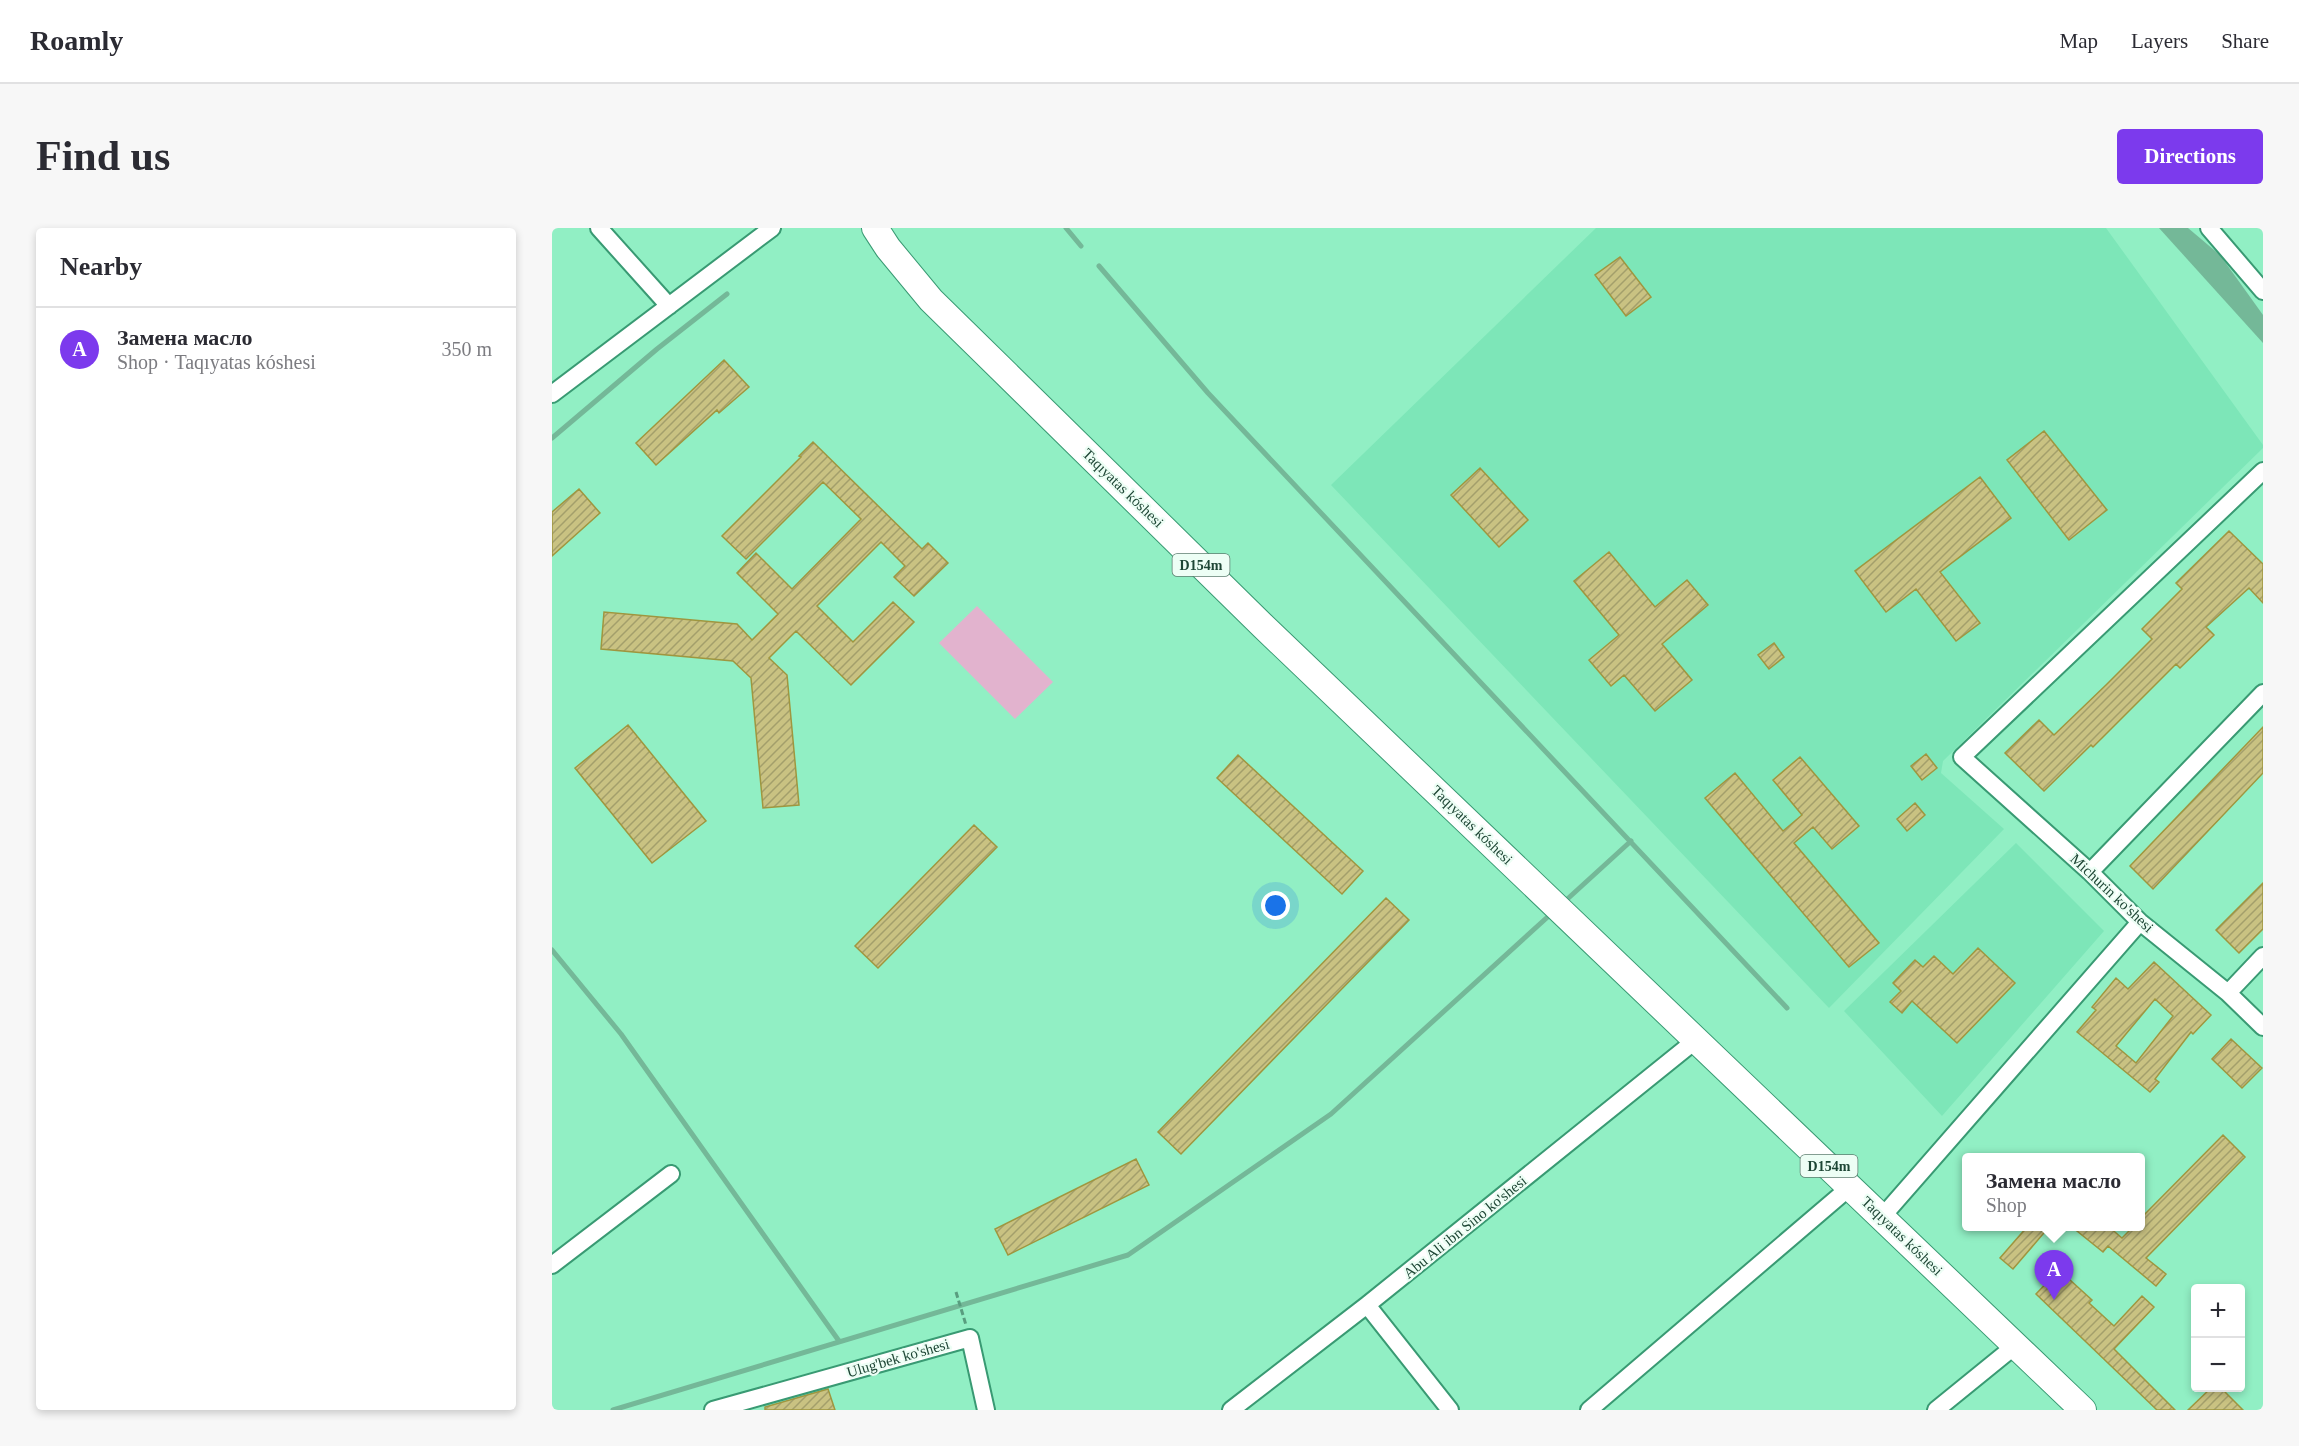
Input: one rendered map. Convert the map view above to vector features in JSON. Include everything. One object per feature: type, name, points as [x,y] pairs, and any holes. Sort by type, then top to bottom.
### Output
[{"type":"main road","name":"Taqıyatas kóshesi","points":[[875,228],[888,248],[931,300],[1256,618],[2083,1410]]},
{"type":"street","points":[[599,228],[669,306]]},
{"type":"street","points":[[552,394],[772,228]]},
{"type":"street","points":[[2209,228],[2263,291]]},
{"type":"street","name":"Michurin ko'shesi","points":[[2263,471],[1962,757],[2090,872],[2140,922],[2228,993],[2263,1027]]},
{"type":"street","points":[[2090,872],[2263,693]]},
{"type":"street","points":[[1882,1217],[2140,922]]},
{"type":"street","points":[[2228,993],[2263,956]]},
{"type":"street","name":"Abu Ali ibn Sino ko'shesi","points":[[1231,1410],[1367,1305],[1696,1040]]},
{"type":"street","points":[[552,1265],[671,1174]]},
{"type":"street","points":[[1589,1410],[1850,1187]]},
{"type":"street","points":[[1367,1305],[1450,1410]]},
{"type":"street","name":"Ulug'bek ko'shesi","points":[[713,1410],[970,1338],[986,1410]]},
{"type":"street","points":[[1935,1410],[2016,1345]]},
{"type":"path","points":[[956,1292],[966,1325]]},
{"type":"shaded area","points":[[1596,228],[2106,228],[2263,445],[2263,448],[1943,761],[1941,773],[2004,829],[1829,1008],[1331,485]]},
{"type":"shaded area","points":[[2159,228],[2188,228],[2220,255],[2263,315],[2263,343]]},
{"type":"shaded area","points":[[977,606],[1053,682],[1015,719],[939,643]]},
{"type":"shaded area","points":[[2016,843],[2104,931],[1942,1116],[1844,1011]]},
{"type":"building","points":[[1620,257],[1651,297],[1626,316],[1595,275]]},
{"type":"building","points":[[724,360],[749,387],[719,413],[717,410],[656,465],[636,443]]},
{"type":"building","points":[[2044,431],[2107,510],[2069,540],[2007,460]]},
{"type":"building","points":[[813,442],[922,549],[928,543],[948,563],[914,596],[894,577],[905,566],[881,542],[817,606],[853,642],[893,602],[914,622],[851,685],[796,631],[769,658],[787,675],[799,805],[763,808],[751,678],[733,661],[601,649],[604,612],[737,624],[752,640],[778,614],[737,573],[756,553],[792,589],[861,519],[823,482],[746,559],[722,536],[801,457],[799,456]]},
{"type":"building","points":[[1480,468],[1528,520],[1499,547],[1451,495]]},
{"type":"building","points":[[1980,477],[2011,518],[1940,572],[1980,623],[1956,641],[1916,589],[1886,612],[1855,571]]},
{"type":"building","points":[[579,489],[600,513],[552,556],[552,512]]},
{"type":"building","points":[[2229,531],[2263,564],[2263,603],[2249,588],[2206,627],[2214,635],[2180,668],[2176,664],[2093,747],[2091,745],[2044,791],[2005,753],[2039,720],[2054,735],[2106,685],[2152,639],[2142,629],[2182,589],[2176,583]]},
{"type":"building","points":[[1609,552],[1655,607],[1687,580],[1708,605],[1662,644],[1692,680],[1655,711],[1624,675],[1611,686],[1589,660],[1619,635],[1574,581]]},
{"type":"building","points":[[1774,643],[1784,657],[1769,669],[1758,655]]},
{"type":"building","points":[[628,725],[706,821],[652,863],[575,768]]},
{"type":"building","points":[[2263,727],[2263,773],[2153,889],[2130,866]]},
{"type":"building","points":[[1926,754],[1937,768],[1922,780],[1911,766]]},
{"type":"building","points":[[1238,755],[1363,871],[1342,894],[1217,778]]},
{"type":"building","points":[[1800,757],[1859,826],[1832,849],[1813,827],[1794,843],[1879,943],[1849,967],[1705,798],[1735,773],[1783,831],[1802,815],[1773,780]]},
{"type":"building","points":[[1915,803],[1925,815],[1907,831],[1897,819]]},
{"type":"building","points":[[974,825],[997,847],[878,968],[855,946]]},
{"type":"building","points":[[2263,883],[2263,929],[2239,953],[2216,930]]},
{"type":"building","points":[[1386,898],[1409,920],[1181,1154],[1158,1132]]},
{"type":"building","points":[[1978,948],[2015,983],[1957,1043],[1912,1001],[1902,1013],[1890,1002],[1901,991],[1893,983],[1915,960],[1923,967],[1934,956],[1953,974]]},
{"type":"building","points":[[2154,962],[2211,1015],[2193,1034],[2191,1032],[2155,1079],[2159,1082],[2150,1092],[2077,1032],[2096,1010],[2092,1007],[2116,978],[2128,989]],"holes":[[[2155,999],[2173,1016],[2136,1063],[2116,1046]]]},
{"type":"building","points":[[2231,1039],[2262,1068],[2242,1088],[2212,1059]]},
{"type":"building","points":[[2223,1135],[2245,1157],[2146,1258],[2166,1274],[2156,1286],[2108,1246],[2103,1252],[2077,1231],[2114,1231],[2122,1238],[2129,1231],[2145,1231],[2145,1214]]},
{"type":"building","points":[[1136,1159],[1149,1185],[1008,1255],[995,1229]]},
{"type":"building","points":[[2024,1231],[2046,1231],[2013,1269],[2000,1258]]},
{"type":"building","points":[[2059,1270],[2092,1300],[2089,1303],[2114,1326],[2142,1296],[2154,1307],[2114,1349],[2175,1410],[2157,1410],[2036,1294]]},
{"type":"building","points":[[828,1389],[835,1410],[765,1410],[765,1407]]},
{"type":"building","points":[[2207,1392],[2225,1392],[2243,1410],[2188,1410]]},
{"type":"waterway","points":[[1066,228],[1081,246]]},
{"type":"waterway","points":[[1099,266],[1208,393],[1787,1008]]},
{"type":"waterway","points":[[552,438],[657,349],[727,294]]},
{"type":"waterway","points":[[1563,903],[1631,841]]},
{"type":"waterway","points":[[613,1410],[1128,1255],[1331,1114],[1552,913]]},
{"type":"waterway","points":[[552,950],[621,1034],[839,1341]]},
{"type":"place","name":"Замена масло","points":[[2054,1300]]}]
